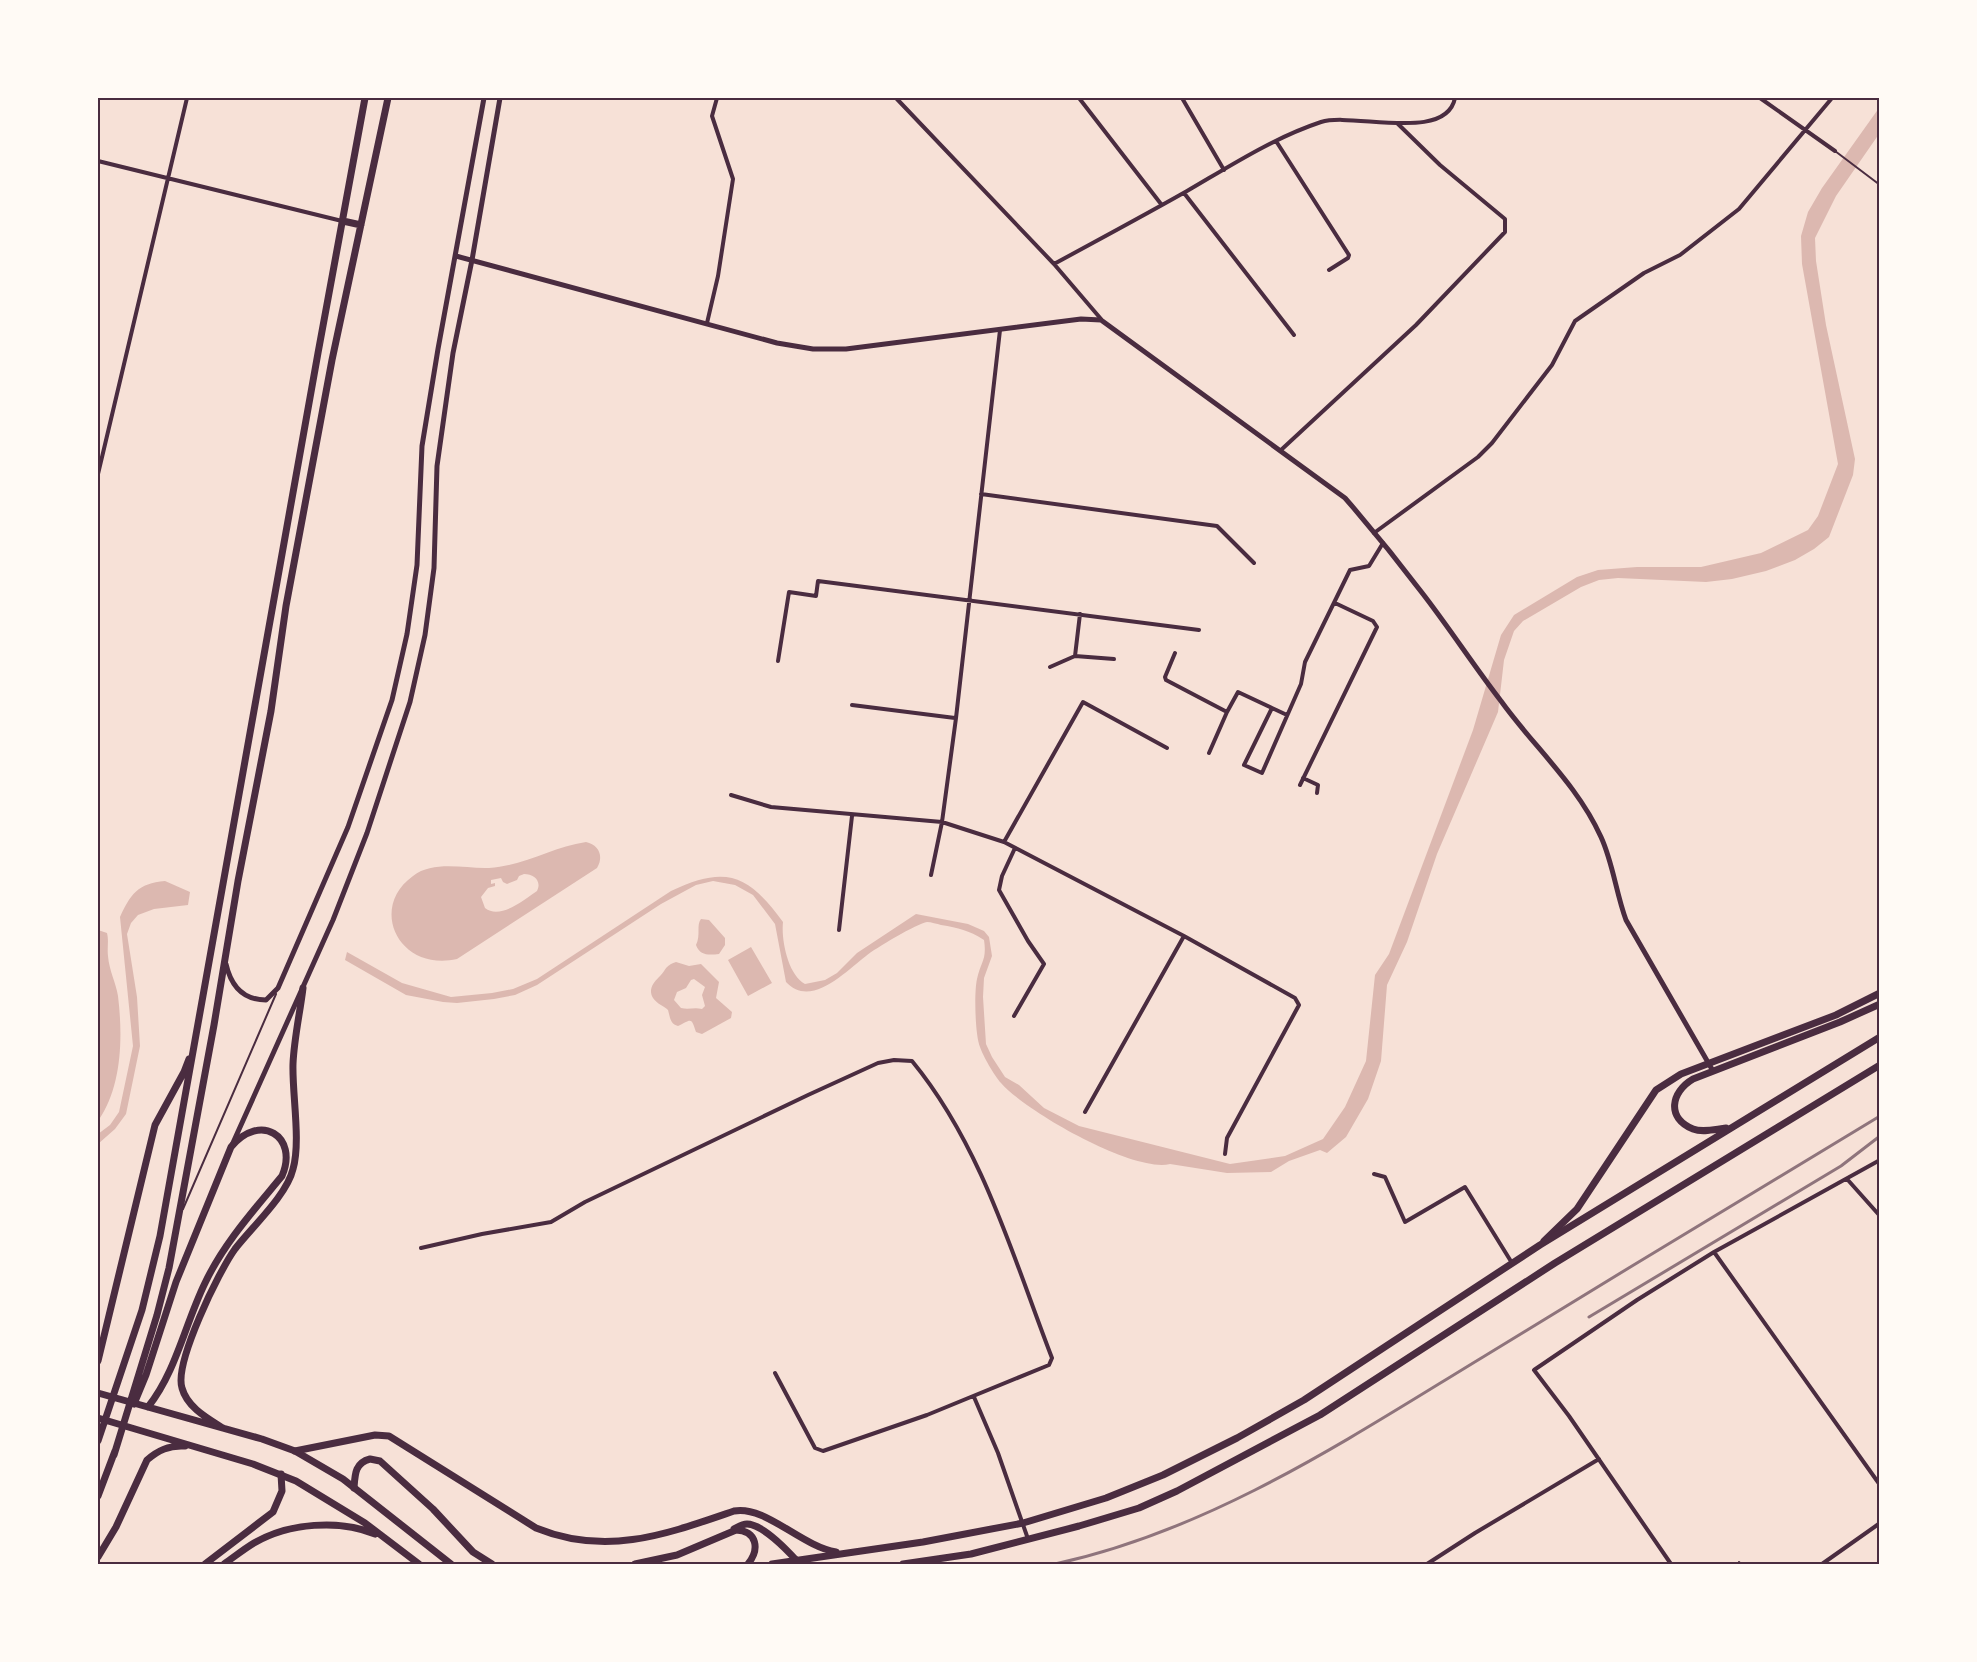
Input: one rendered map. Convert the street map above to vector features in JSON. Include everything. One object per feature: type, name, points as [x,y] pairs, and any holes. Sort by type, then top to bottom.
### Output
[{"type":"main road","points":[[98,1442],[142,1310],[154,1261],[365,98]]},
{"type":"main road","points":[[114,1455],[157,1315],[179,1220],[238,881],[271,711],[286,606],[325,395],[388,98]]},
{"type":"main road","points":[[343,221],[361,225]]},
{"type":"main road","points":[[223,1428],[195,1409],[187,1399],[182,1388],[181,1372],[188,1349],[221,1272],[236,1248],[290,1180],[294,1167],[295,1150],[293,1065],[303,988]]},
{"type":"main road","points":[[1540,1245],[1577,1209],[1656,1090],[1681,1074],[1836,1015],[1880,993]]},
{"type":"main road","points":[[1728,1128],[1701,1131],[1683,1124],[1675,1110],[1675,1096],[1693,1079],[1840,1022],[1880,1004]]},
{"type":"main road","points":[[772,1564],[923,1542],[1023,1523],[1077,1508],[1137,1486],[1237,1438],[1304,1400],[1540,1245],[1880,1037]]},
{"type":"main road","points":[[98,1361],[155,1125],[184,1072],[195,1042]]},
{"type":"main road","points":[[903,1564],[971,1554],[1028,1540],[1139,1508],[1177,1491],[1320,1415],[1555,1263],[1880,1065]]},
{"type":"main road","points":[[98,1496],[146,1375],[189,1248],[231,1147],[249,1132],[261,1129],[272,1132],[281,1140],[284,1147],[287,1159],[285,1170],[226,1244],[215,1262],[194,1306],[165,1383],[148,1407]]},
{"type":"main road","points":[[100,1394],[262,1438],[295,1451],[343,1479],[451,1564]]},
{"type":"main road","points":[[98,1418],[281,1474],[310,1488],[389,1540],[419,1564]]},
{"type":"main road","points":[[295,1451],[375,1435],[389,1436],[536,1528],[559,1536],[609,1541],[645,1539],[671,1533],[734,1511],[744,1510],[761,1515],[818,1548],[844,1553]]},
{"type":"main road","points":[[98,1557],[116,1527],[147,1460],[166,1448],[192,1446]]},
{"type":"main road","points":[[354,1488],[355,1473],[359,1465],[367,1459],[380,1461],[433,1509],[473,1552],[492,1564]]},
{"type":"main road","points":[[204,1564],[270,1517],[281,1497],[283,1485],[281,1474]]},
{"type":"main road","points":[[636,1564],[677,1555],[703,1545],[744,1524],[754,1526],[783,1545],[796,1561]]},
{"type":"main road","points":[[224,1564],[260,1540],[311,1526],[347,1526],[389,1540]]},
{"type":"main road","points":[[731,1530],[750,1534],[755,1541],[755,1553],[748,1564]]},
{"type":"street","points":[[98,474],[187,98]]},
{"type":"street","points":[[358,98],[363,109]]},
{"type":"street","points":[[225,960],[231,982],[246,996],[266,1000],[278,988],[348,827],[388,710],[407,634],[417,565],[422,446],[484,98]]},
{"type":"street","points":[[231,1147],[333,920],[368,833],[406,713],[425,635],[434,568],[437,466],[453,353],[472,260],[500,98]]},
{"type":"street","points":[[707,323],[718,276],[733,179],[712,116],[717,98]]},
{"type":"street","points":[[896,98],[1054,264],[1101,320],[1345,498],[1374,532],[1422,592],[1501,702],[1559,771],[1595,825],[1606,849],[1618,898],[1631,929],[1713,1071]]},
{"type":"street","points":[[1079,98],[1161,204]]},
{"type":"street","points":[[1182,98],[1224,170]]},
{"type":"street","points":[[1054,264],[1281,137],[1324,121],[1397,123],[1439,119],[1450,110],[1455,98]]},
{"type":"street","points":[[1760,98],[1835,151]]},
{"type":"street","points":[[1374,532],[1478,457],[1492,443],[1552,365],[1575,321],[1644,273],[1680,255],[1730,217],[1832,98]]},
{"type":"street","points":[[1281,450],[1416,325],[1505,232],[1505,219],[1440,165],[1397,123]]},
{"type":"street","points":[[1276,141],[1349,255],[1329,270]]},
{"type":"street","points":[[98,161],[343,221]]},
{"type":"street","points":[[1184,193],[1294,335]]},
{"type":"street","points":[[456,256],[777,343],[813,349],[846,349],[1081,319],[1101,320]]},
{"type":"street","points":[[931,875],[942,822],[956,718],[1000,330]]},
{"type":"street","points":[[981,494],[1217,526],[1254,562]]},
{"type":"street","points":[[1272,708],[1245,767],[1261,773],[1301,684],[1305,662],[1350,570],[1369,567],[1383,543]]},
{"type":"street","points":[[778,661],[789,592],[816,596],[818,581],[1199,630]]},
{"type":"street","points":[[1300,785],[1377,627],[1373,621],[1335,603]]},
{"type":"street","points":[[1075,656],[1080,614]]},
{"type":"street","points":[[1175,653],[1166,680],[1227,712]]},
{"type":"street","points":[[1050,667],[1075,656],[1114,659]]},
{"type":"street","points":[[1209,753],[1238,692],[1287,715]]},
{"type":"street","points":[[1004,842],[1083,702],[1167,748]]},
{"type":"street","points":[[852,705],[956,718]]},
{"type":"street","points":[[1302,778],[1317,785],[1317,793]]},
{"type":"street","points":[[731,795],[771,807],[852,816],[942,822],[1004,842],[1184,936],[1296,998],[1299,1005],[1227,1138],[1225,1154]]},
{"type":"street","points":[[839,930],[852,816]]},
{"type":"street","points":[[1014,1017],[1044,964],[999,890],[1002,876],[1016,848]]},
{"type":"street","points":[[1085,1112],[1184,936]]},
{"type":"street","points":[[421,1248],[551,1222],[595,1197],[878,1063],[894,1060],[912,1061],[935,1088],[965,1143],[1005,1230],[1052,1359],[1049,1365],[974,1397],[823,1451],[815,1448],[775,1373]]},
{"type":"street","points":[[1671,1564],[1534,1370],[1637,1300],[1714,1252],[1880,1160]]},
{"type":"street","points":[[1374,1174],[1384,1177],[1405,1222],[1465,1187],[1512,1264]]},
{"type":"street","points":[[1847,1179],[1880,1216]]},
{"type":"street","points":[[1714,1252],[1880,1485]]},
{"type":"street","points":[[974,1397],[998,1452],[1028,1540]]},
{"type":"street","points":[[1428,1564],[1475,1533],[1599,1459]]},
{"type":"street","points":[[1822,1564],[1880,1523]]},
{"type":"lane","points":[[1835,151],[1880,184]]},
{"type":"lane","points":[[179,1220],[278,988]]},
{"type":"shaded area","points":[[1879,108],[1879,134],[1836,196],[1815,238],[1816,261],[1826,325],[1855,459],[1853,475],[1829,537],[1795,560],[1766,571],[1732,579],[1706,582],[1618,578],[1599,580],[1581,587],[1523,621],[1514,631],[1504,660],[1498,712],[1437,854],[1407,942],[1387,985],[1381,1061],[1368,1099],[1346,1137],[1327,1153],[1320,1150],[1289,1161],[1271,1172],[1227,1173],[1131,1159],[1107,1150],[1055,1123],[1032,1109],[1001,1083],[981,1051],[977,1033],[975,993],[984,956],[984,940],[963,930],[927,922],[886,942],[828,985],[817,990],[806,991],[796,989],[786,982],[775,924],[753,895],[735,885],[713,881],[696,885],[661,904],[537,985],[515,995],[457,1003],[406,995],[345,960],[347,952],[402,983],[451,997],[513,989],[537,979],[671,891],[707,878],[734,879],[747,884],[758,893],[783,922],[783,938],[790,965],[794,973],[805,984],[825,980],[837,973],[857,953],[916,914],[968,924],[984,931],[989,937],[992,956],[984,978],[983,997],[986,1044],[992,1057],[1005,1077],[1019,1085],[1044,1108],[1079,1126],[1230,1164],[1285,1156],[1323,1139],[1345,1107],[1366,1061],[1375,975],[1389,954],[1473,730],[1501,635],[1514,615],[1577,577],[1598,570],[1637,567],[1701,567],[1761,553],[1808,530],[1818,516],[1838,464],[1802,264],[1801,236],[1808,212],[1822,188]]},
{"type":"shaded area","points":[[586,842],[597,848],[600,859],[597,868],[457,959],[437,960],[419,956],[406,947],[396,934],[392,920],[393,904],[400,889],[421,871],[450,866],[502,867]],"holes":[[[528,874],[538,881],[537,891],[505,910],[498,912],[485,908],[481,897],[488,888],[495,886],[495,883],[491,884],[491,880],[501,878],[507,884],[517,880],[519,876]]]},
{"type":"shaded area","points":[[165,881],[190,892],[188,905],[154,909],[138,915],[131,923],[127,934],[137,997],[140,1046],[126,1114],[115,1129],[98,1144],[98,1134],[110,1125],[119,1112],[133,1046],[120,917],[127,902],[142,887]]},
{"type":"shaded area","points":[[701,919],[709,920],[725,938],[725,945],[719,954],[705,954],[698,949],[696,945]]},
{"type":"shaded area","points":[[98,930],[107,933],[109,961],[118,996],[120,1045],[112,1093],[98,1121]]},
{"type":"shaded area","points":[[751,947],[772,983],[748,996],[728,960]]},
{"type":"shaded area","points":[[676,962],[689,966],[701,964],[719,982],[716,998],[732,1012],[731,1018],[702,1034],[696,1032],[692,1021],[678,1026],[673,1024],[668,1010],[655,1000],[651,992],[655,982]],"holes":[[[694,979],[705,987],[702,995],[705,1006],[702,1009],[681,1008],[674,1000],[677,992],[686,988],[691,980]]]},
{"type":"railway","points":[[1055,1564],[1113,1549],[1169,1529],[1224,1505],[1330,1450],[1880,1116]]},
{"type":"railway","points":[[1589,1317],[1841,1166],[1880,1136]]}]
